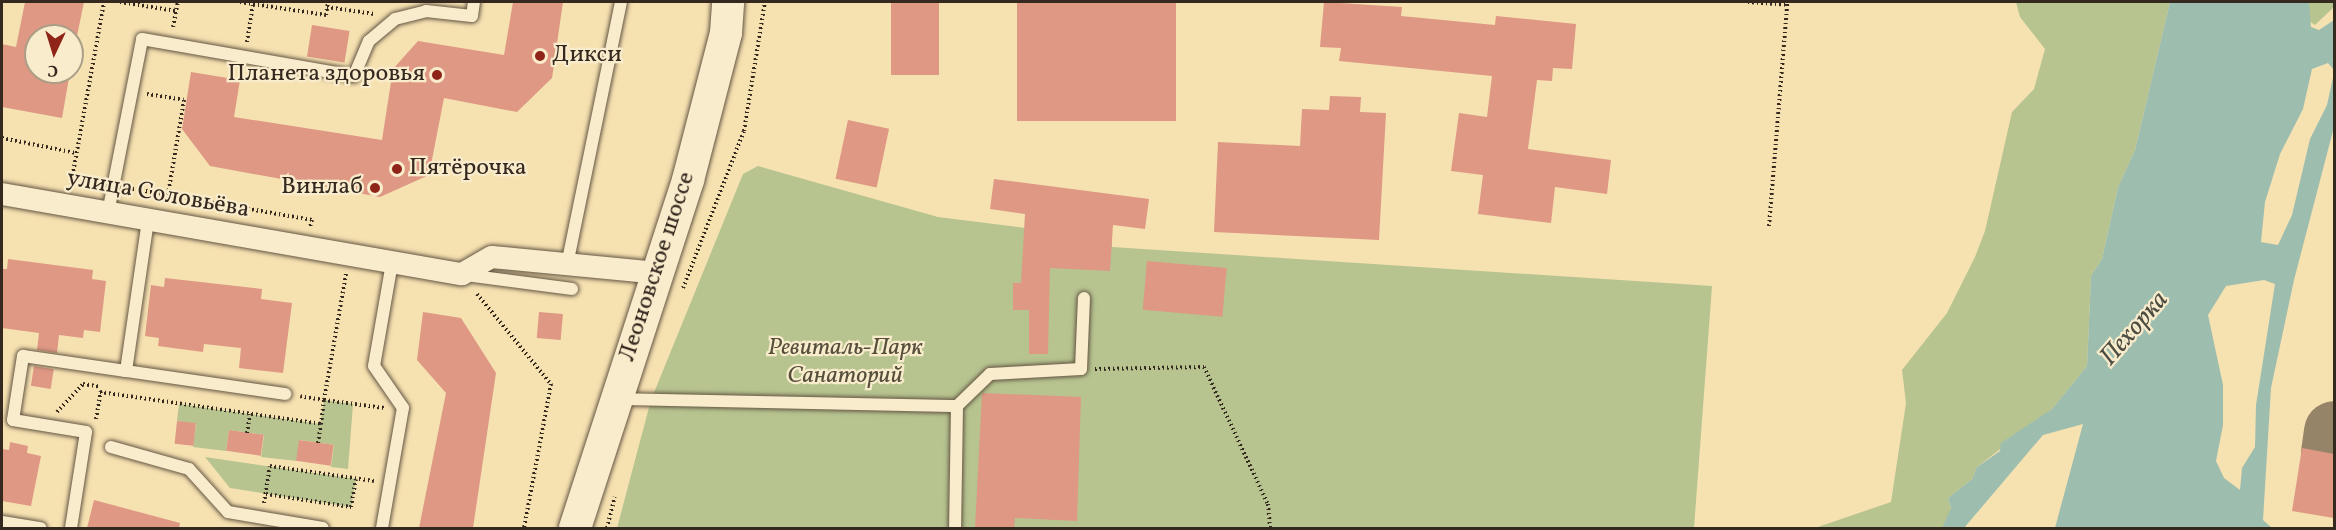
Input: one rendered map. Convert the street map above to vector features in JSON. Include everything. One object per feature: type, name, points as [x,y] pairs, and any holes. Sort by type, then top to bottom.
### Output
[{"type":"main road","name":"Леоновское шоссе","points":[[575,528],[688,180],[726,33],[728,2]]},
{"type":"street","name":"улица Соловьёва","points":[[2,194],[462,274]]},
{"type":"street","points":[[462,274],[492,257],[657,273]]},
{"type":"lane","points":[[108,213],[142,39],[354,76],[369,41],[395,19],[426,11],[472,16],[474,2]]},
{"type":"lane","points":[[567,265],[621,2]]},
{"type":"lane","points":[[126,371],[148,220]]},
{"type":"lane","points":[[382,528],[402,411],[374,366],[392,263]]},
{"type":"lane","points":[[462,274],[572,289]]},
{"type":"lane","points":[[955,528],[957,406],[990,374],[1081,369],[1084,297]]},
{"type":"lane","points":[[71,528],[86,432],[13,420],[23,356],[285,394]]},
{"type":"lane","points":[[615,399],[957,406]]},
{"type":"lane","points":[[111,447],[189,469],[228,512],[323,528]]},
{"type":"lane","points":[[2,522],[41,528]]},
{"type":"path","points":[[66,206],[104,2]]},
{"type":"path","points":[[120,2],[176,11]]},
{"type":"path","points":[[170,44],[177,2]]},
{"type":"path","points":[[240,2],[326,15],[328,4],[375,14],[384,8]]},
{"type":"path","points":[[1748,2],[1787,3],[1769,226]]},
{"type":"path","points":[[245,57],[253,4]]},
{"type":"path","points":[[132,92],[184,100],[168,195]]},
{"type":"path","points":[[2,138],[76,153]]},
{"type":"path","points":[[114,186],[312,220],[306,248]]},
{"type":"path","points":[[318,443],[349,256]]},
{"type":"path","points":[[462,274],[551,384],[524,528]]},
{"type":"path","points":[[1081,369],[1204,367],[1268,504],[1270,528]]},
{"type":"path","points":[[86,432],[93,433],[104,368]]},
{"type":"path","points":[[44,425],[83,384],[101,390],[321,424]]},
{"type":"path","points":[[285,394],[402,411]]},
{"type":"path","points":[[247,433],[250,414]]},
{"type":"path","points":[[262,518],[270,466],[390,484]]},
{"type":"path","points":[[266,494],[351,507],[356,479]]},
{"type":"green space","points":[[2016,2],[2170,2],[2135,150],[2118,187],[2102,259],[2091,276],[2087,366],[2052,409],[1977,467],[1972,479],[1948,498],[1951,508],[1945,528],[1815,528],[1891,502],[1906,403],[1902,370],[1947,313],[1975,257],[1985,231],[2012,112],[2034,89],[2045,49],[2020,17]]},
{"type":"green space","points":[[2306,2],[2334,2],[2334,7],[2315,25],[2303,17]]},
{"type":"green space","name":"Ревиталь-Парк Санаторий","points":[[758,166],[938,217],[1112,239],[1112,247],[1712,286],[1694,528],[617,528],[651,400],[743,174]]},
{"type":"green space","points":[[324,400],[353,404],[348,469],[331,467],[334,445],[300,440],[297,461],[261,457],[264,435],[229,430],[226,451],[193,447],[196,424],[177,421],[179,404],[320,424]]},
{"type":"green space","points":[[205,457],[356,479],[351,507],[230,488]]},
{"type":"water","name":"Пехорка","points":[[2170,2],[2309,2],[2311,27],[2319,30],[2334,20],[2334,70],[2328,63],[2312,69],[2303,109],[2280,154],[2265,202],[2261,242],[2278,245],[2292,215],[2310,139],[2327,105],[2334,73],[2334,127],[2294,280],[2271,388],[2263,520],[2272,528],[2055,528],[2083,424],[2043,435],[1964,528],[1942,528],[1951,508],[1948,498],[1972,479],[1977,467],[2000,451],[2001,443],[2052,409],[2087,366],[2091,276],[2102,259],[2118,187],[2135,150]],"holes":[[[2264,280],[2275,284],[2256,405],[2255,447],[2242,468],[2240,490],[2224,478],[2216,461],[2223,425],[2223,385],[2208,315],[2226,286]]]},
{"type":"building","points":[[25,2],[84,2],[79,24],[24,24],[24,84],[68,84],[62,118],[2,107],[2,44],[16,47]]},
{"type":"building","points":[[513,2],[563,2],[552,78],[517,112],[444,98],[429,175],[380,197],[210,166],[182,129],[191,72],[240,80],[234,117],[382,140],[393,69],[418,41],[504,55]]},
{"type":"building","points":[[891,2],[939,2],[939,75],[891,75]]},
{"type":"building","points":[[1017,2],[1176,2],[1176,121],[1017,121]]},
{"type":"building","points":[[1324,2],[1402,7],[1401,16],[1495,25],[1496,16],[1576,24],[1572,69],[1553,68],[1552,81],[1537,80],[1528,149],[1611,160],[1607,194],[1555,187],[1551,223],[1478,214],[1483,175],[1451,171],[1459,113],[1487,117],[1492,76],[1339,61],[1341,48],[1320,47]]},
{"type":"building","points":[[312,25],[350,31],[345,63],[307,57]]},
{"type":"building","points":[[1330,96],[1361,97],[1360,112],[1386,113],[1379,240],[1214,232],[1218,142],[1300,146],[1302,109],[1329,110]]},
{"type":"building","points":[[848,120],[889,129],[877,187],[836,179]]},
{"type":"building","points":[[994,179],[1149,199],[1145,229],[1113,225],[1110,271],[1050,268],[1048,354],[1029,354],[1029,310],[1013,310],[1013,283],[1021,283],[1025,214],[990,209]]},
{"type":"building","points":[[8,259],[93,270],[92,279],[106,281],[100,332],[84,330],[83,338],[59,335],[57,353],[37,350],[39,333],[2,328],[2,269],[7,269]]},
{"type":"building","points":[[1147,261],[1227,268],[1222,317],[1143,310]]},
{"type":"building","points":[[165,278],[262,289],[261,299],[292,303],[283,373],[239,368],[241,348],[204,344],[203,352],[158,346],[159,338],[145,336],[151,285],[164,287]]},
{"type":"building","points":[[423,312],[461,318],[496,373],[473,528],[419,528],[446,393],[417,360]]},
{"type":"building","points":[[539,312],[563,314],[561,340],[537,338]]},
{"type":"building","points":[[34,366],[54,369],[51,389],[31,386]]},
{"type":"building","points":[[982,393],[1081,397],[1077,521],[1015,518],[1014,528],[975,528]]},
{"type":"building","points":[[177,421],[196,423],[193,446],[175,444]]},
{"type":"building","points":[[229,430],[264,435],[261,456],[226,451]]},
{"type":"building","points":[[299,440],[334,445],[331,466],[296,461]]},
{"type":"building","points":[[10,442],[28,446],[27,453],[41,456],[31,506],[2,501],[2,449],[9,450]]},
{"type":"building","points":[[2302,448],[2334,454],[2334,518],[2292,511]]},
{"type":"building","points":[[94,500],[180,523],[179,528],[87,528]]},
{"type":"taxiway","points":[[2331,453],[2334,431]]},
{"type":"place","name":"Дикси","points":[[540,56]]},
{"type":"place","name":"Планета здоровья","points":[[437,75]]},
{"type":"place","name":"Пятёрочка","points":[[397,169]]},
{"type":"place","name":"Винлаб","points":[[375,188]]}]
